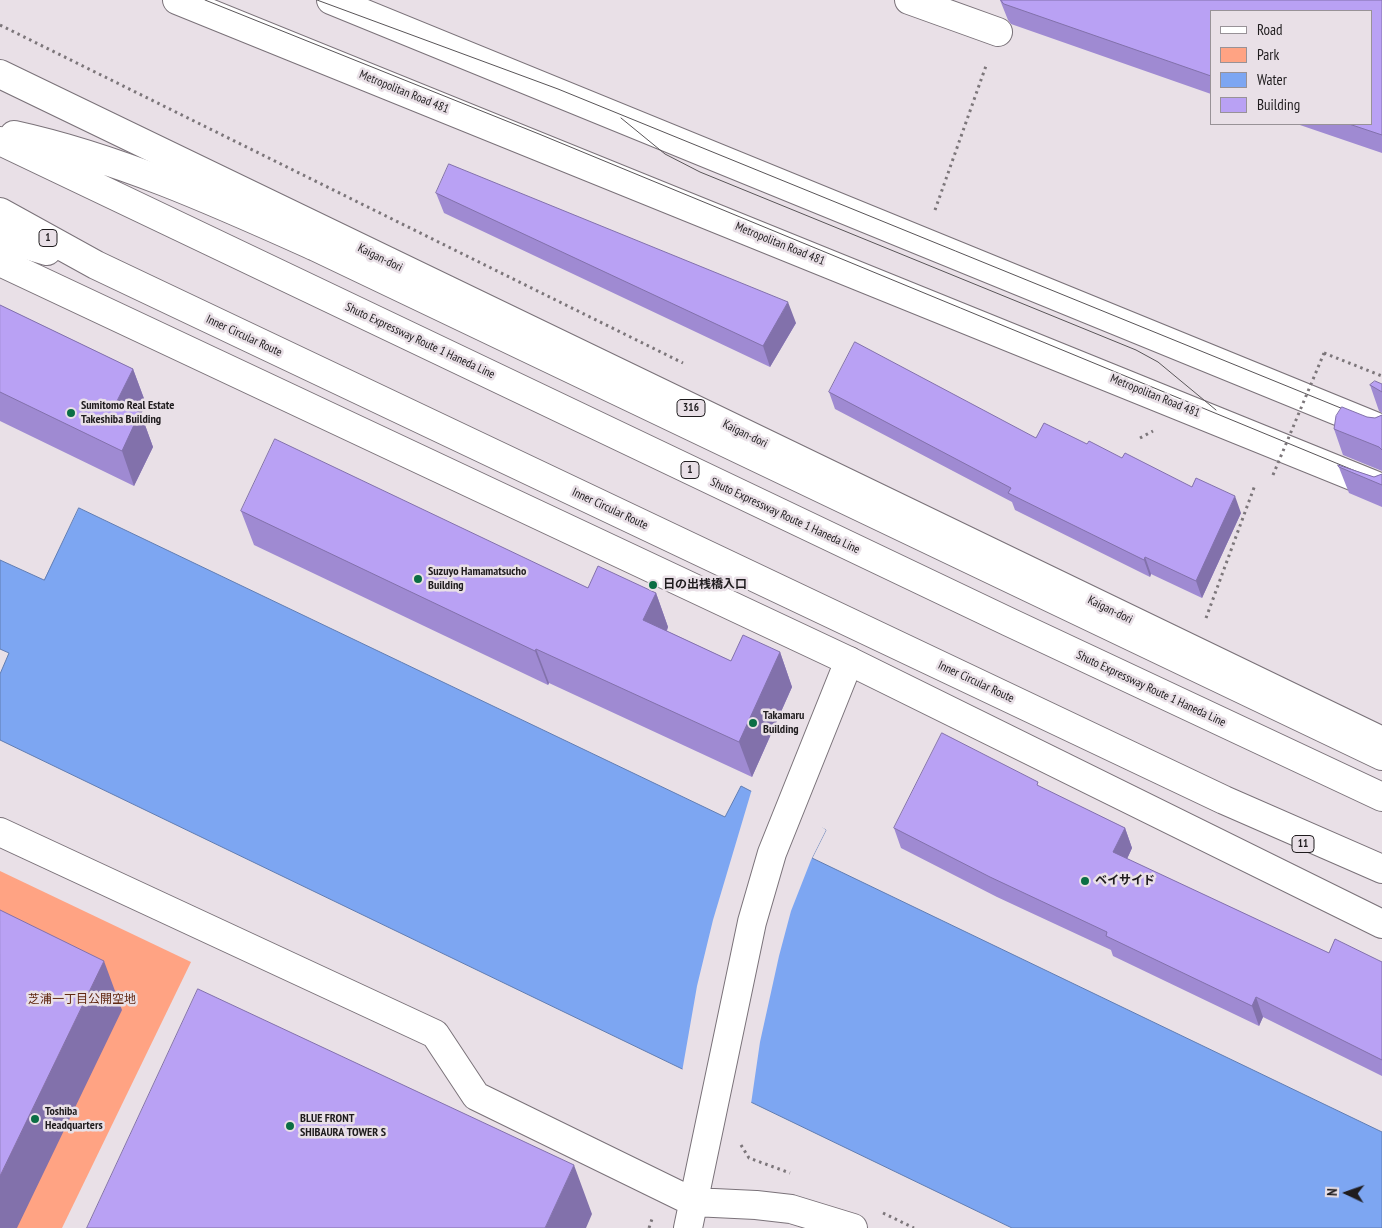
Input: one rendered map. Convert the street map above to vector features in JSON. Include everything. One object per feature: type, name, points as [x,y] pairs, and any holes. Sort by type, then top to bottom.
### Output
[{"type":"main road","name":"Metropolitan Road 481","points":[[177,0],[1382,488]]},
{"type":"main road","points":[[331,0],[1382,429]]},
{"type":"main road","points":[[909,0],[998,32]]},
{"type":"main road","name":"Kaigan-dori","points":[[0,74],[1382,741]]},
{"type":"main road","points":[[0,132],[66,148],[139,171],[232,209],[316,247],[1382,756]]},
{"type":"main road","name":"Shuto Expressway Route 1 Haneda Line","points":[[0,141],[1009,622],[1382,797]]},
{"type":"main road","name":"Inner Circular Route","points":[[0,212],[96,265],[1224,800]]},
{"type":"main road","points":[[0,237],[96,265]]},
{"type":"main road","points":[[0,262],[850,661],[1382,924]]},
{"type":"main road","points":[[994,570],[1382,786]]},
{"type":"main road","points":[[688,1228],[752,922],[772,853],[850,661]]},
{"type":"main road","name":"1","points":[[1224,800],[1382,869]]},
{"type":"main road","name":"11","points":[[1224,800],[1382,888]]},
{"type":"main road","points":[[0,832],[435,1034],[476,1096],[693,1202],[756,1204],[791,1209],[853,1228]]},
{"type":"path","points":[[0,25],[687,365]]},
{"type":"path","points":[[934,210],[998,32]]},
{"type":"path","points":[[1273,476],[1324,354],[1382,376]]},
{"type":"path","points":[[1196,617],[1205,621],[1255,485]]},
{"type":"path","points":[[738,1141],[749,1158],[799,1175]]},
{"type":"path","points":[[882,1212],[914,1228]]},
{"type":"green space","name":"芝浦一丁目公開空地","points":[[0,871],[191,962],[62,1228],[0,1228]]},
{"type":"water","points":[[79,508],[725,817],[741,786],[826,830],[812,858],[1382,1132],[1382,1228],[1012,1228],[0,740],[0,674],[9,653],[0,649],[0,560],[44,580]]},
{"type":"pier","points":[[752,789],[814,821],[826,830],[811,860],[791,911],[760,1042],[751,1104],[682,1072],[697,986],[713,920]]},
{"type":"building","points":[[1001,0],[1382,0],[1382,135],[1352,125],[1372,125],[1372,10],[1210,10],[1210,76],[1004,4]]},
{"type":"building","points":[[449,164],[788,302],[763,346],[436,193]]},
{"type":"building","name":"Sumitomo Real Estate Takeshiba Building","points":[[0,305],[133,369],[117,401],[140,412],[122,451],[0,392]]},
{"type":"building","points":[[855,342],[1036,438],[1044,423],[1087,444],[1089,441],[1122,458],[1125,453],[1192,487],[1196,478],[1235,496],[1196,581],[1145,557],[1144,560],[1008,493],[1011,488],[829,392]]},
{"type":"building","points":[[1375,381],[1382,384],[1382,392],[1370,385]]},
{"type":"building","points":[[1342,407],[1367,417],[1375,418],[1382,415],[1382,450],[1379,447],[1334,429],[1336,416]]},
{"type":"building","points":[[275,439],[588,588],[598,566],[656,593],[643,620],[731,661],[743,635],[780,652],[739,742],[536,649],[535,651],[241,511]]},
{"type":"building","points":[[1338,465],[1374,477],[1382,474],[1382,485],[1339,467]]},
{"type":"building","points":[[942,733],[1038,782],[1037,785],[1125,828],[1113,852],[1329,953],[1335,939],[1382,962],[1382,1060],[1256,997],[1252,1006],[1106,936],[1107,932],[990,877],[894,828]]},
{"type":"building","points":[[0,910],[104,961],[0,1176]]},
{"type":"building","name":"BLUE FRONT SHIBAURA TOWER S","points":[[198,989],[574,1165],[545,1228],[87,1228]]},
{"type":"tram line","points":[[205,0],[539,134],[1382,482]]},
{"type":"tram line","points":[[317,0],[558,89],[1353,413]]},
{"type":"tram line","points":[[621,118],[665,154],[700,172],[1136,350],[1158,362],[1216,410]]},
{"type":"place","name":"Sumitomo Real Estate Takeshiba Building","points":[[71,413]]},
{"type":"place","name":"Suzuyo Hamamatsucho Building","points":[[418,579]]},
{"type":"place","name":"日の出桟橋入口","points":[[653,585]]},
{"type":"place","name":"Takamaru Building","points":[[753,723]]},
{"type":"place","name":"ベイサイド","points":[[1085,881]]},
{"type":"place","name":"Toshiba Headquarters","points":[[35,1119]]},
{"type":"place","name":"BLUE FRONT SHIBAURA TOWER S","points":[[290,1126]]}]
